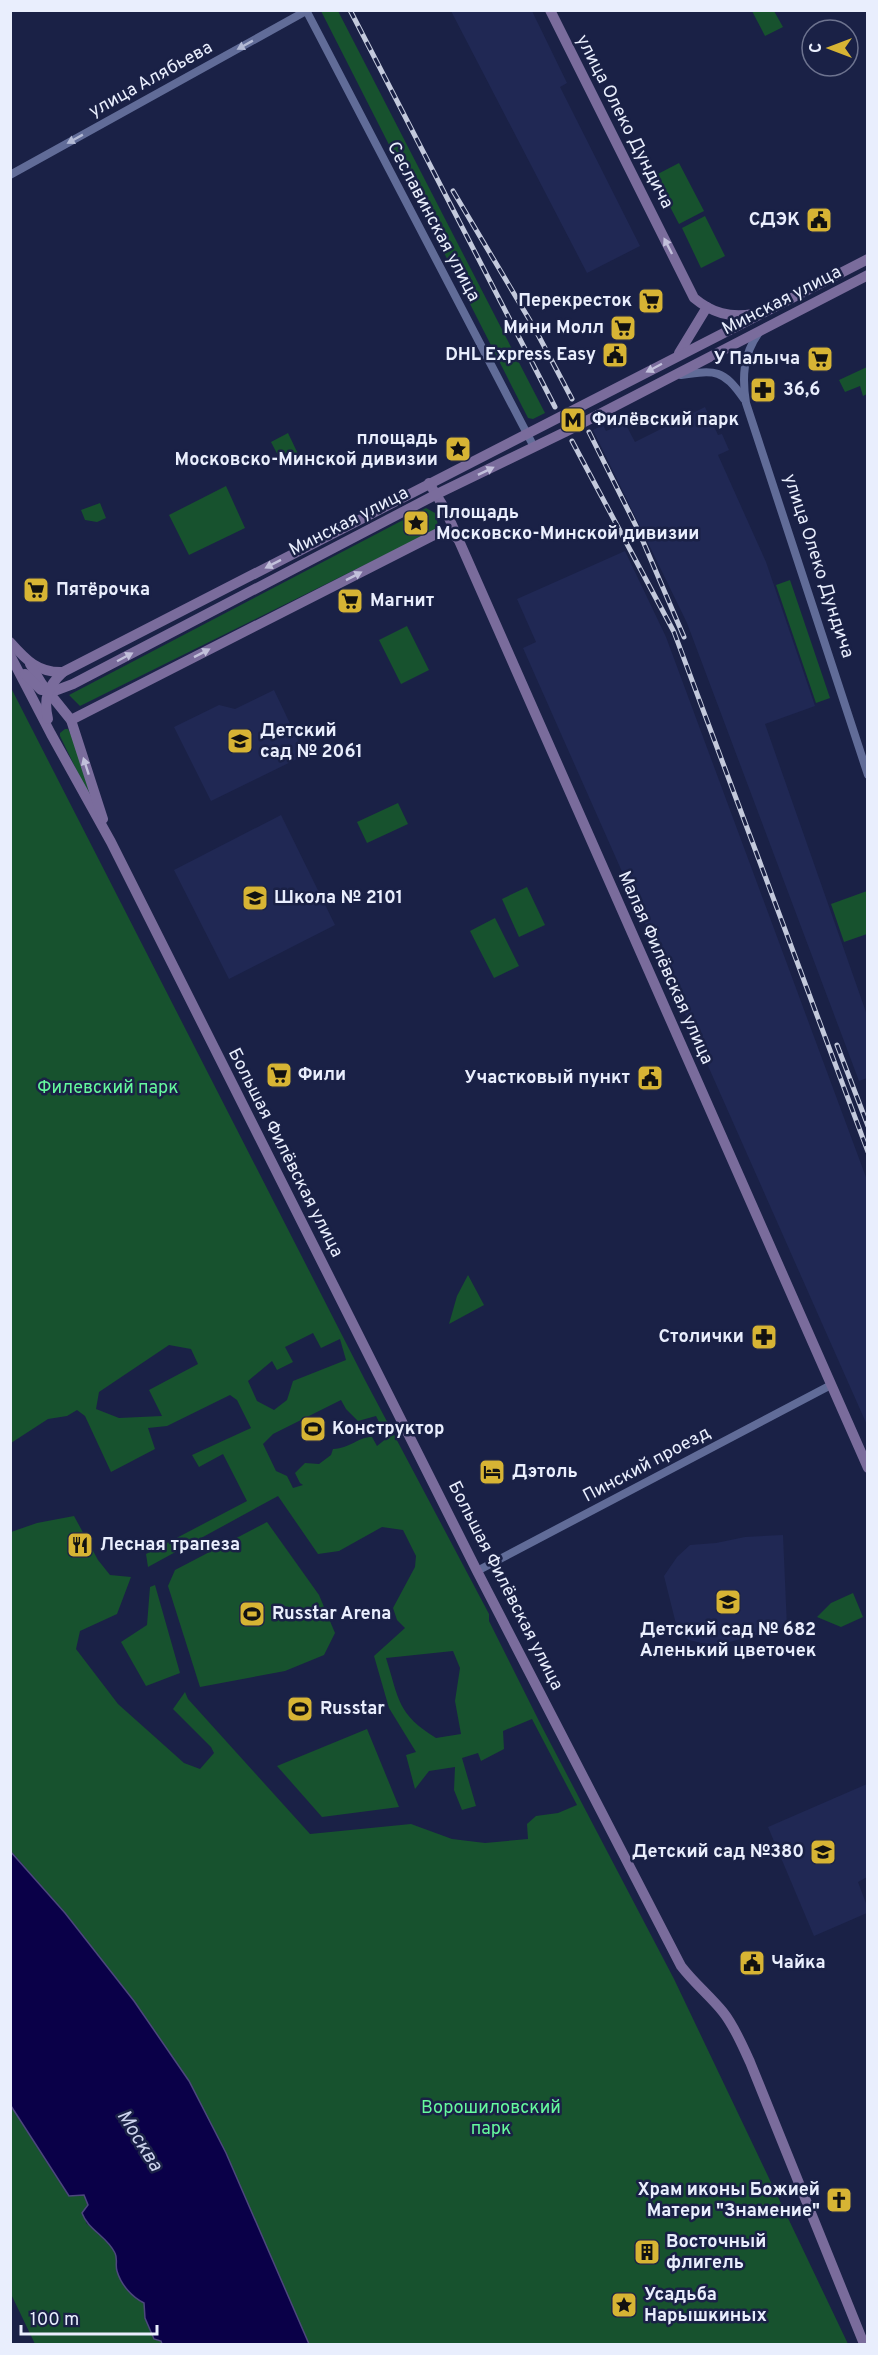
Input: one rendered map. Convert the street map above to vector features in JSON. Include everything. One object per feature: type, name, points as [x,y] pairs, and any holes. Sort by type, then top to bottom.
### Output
[{"type":"street","name":"улица Олеко Дундича","points":[[550,10],[694,298],[707,307]]},
{"type":"street","name":"улица Алябьева","points":[[10,175],[306,11]]},
{"type":"street","name":"Сеславинская улица","points":[[306,11],[534,447]]},
{"type":"street","name":"Минская улица","points":[[63,672],[867,259]]},
{"type":"street","name":"Минская улица","points":[[48,691],[73,684],[437,494],[565,432],[867,275]]},
{"type":"street","points":[[679,354],[707,307],[728,315],[762,312]]},
{"type":"street","name":"улица Олеко Дундича","points":[[760,331],[746,358],[743,386],[746,403],[867,775]]},
{"type":"street","name":"улица Олеко Дундича","points":[[673,376],[717,373],[728,378],[746,403]]},
{"type":"street","name":"Малая Филёвская улица","points":[[429,483],[437,494],[458,539],[867,1468]]},
{"type":"street","points":[[71,720],[436,534],[448,533],[458,539]]},
{"type":"street","points":[[10,642],[29,663],[46,670],[63,672]]},
{"type":"street","points":[[12,657],[35,686],[41,690],[48,691],[52,683],[63,672]]},
{"type":"street","name":"Большая Филёвская улица","points":[[12,657],[51,734],[111,842],[477,1571],[681,1966],[694,1984],[722,2010],[734,2027],[864,2344]]},
{"type":"street","name":"Большая Филёвская улица","points":[[29,663],[71,720],[111,842]]},
{"type":"street","points":[[62,710],[67,693],[73,684]]},
{"type":"street","name":"Большая Филёвская улица","points":[[48,691],[45,707],[51,734]]},
{"type":"street","name":"Пинский проезд","points":[[477,1571],[831,1385]]},
{"type":"shaded area","points":[[451,11],[532,11],[567,83],[560,87],[640,246],[587,273]]},
{"type":"shaded area","points":[[705,407],[718,435],[722,434],[729,450],[718,455],[766,562],[815,706],[765,724],[867,1015],[867,1078],[859,1081],[687,623],[593,430],[603,425],[606,431],[625,423],[635,442]]},
{"type":"shaded area","points":[[625,551],[666,637],[867,1180],[867,1425],[523,648],[536,642],[517,599]]},
{"type":"shaded area","name":"Детский сад № 2061","points":[[274,690],[305,755],[211,801],[174,727],[219,705],[235,709]]},
{"type":"shaded area","name":"Школа № 2101","points":[[281,815],[335,925],[229,979],[174,870]]},
{"type":"shaded area","name":"Детский сад № 682 Аленький цветочек","points":[[783,1535],[787,1627],[714,1646],[689,1640],[678,1632],[664,1576],[677,1557],[690,1545],[745,1537]]},
{"type":"shaded area","name":"Детский сад №380","points":[[867,1784],[867,1877],[858,1882],[867,1906],[867,1913],[814,1936],[768,1827]]},
{"type":"green space","points":[[321,11],[338,11],[545,413],[533,419],[528,418]]},
{"type":"green space","points":[[752,11],[774,11],[783,27],[765,36]]},
{"type":"green space","points":[[679,163],[704,211],[679,224],[654,176]]},
{"type":"green space","points":[[705,216],[725,256],[701,268],[682,228]]},
{"type":"green space","points":[[867,367],[867,394],[863,396],[860,386],[845,392],[839,380]]},
{"type":"green space","points":[[288,433],[299,456],[283,465],[271,442]]},
{"type":"green space","points":[[226,486],[245,528],[189,555],[169,515]]},
{"type":"green space","points":[[100,503],[106,518],[97,522],[85,520],[81,510]]},
{"type":"green space","points":[[426,508],[435,513],[438,525],[433,531],[80,706],[69,695]]},
{"type":"green space","points":[[790,580],[830,698],[816,703],[776,585]]},
{"type":"green space","points":[[407,626],[429,670],[401,684],[379,640]]},
{"type":"green space","name":"Ворошиловский парк","points":[[10,686],[365,1380],[489,1614],[489,1621],[542,1727],[674,1979],[848,2344],[309,2344],[226,2153],[189,2081],[134,2001],[65,1913],[11,1851],[11,1532],[37,1523],[74,1516],[98,1560],[110,1575],[131,1577],[117,1614],[80,1631],[76,1649],[118,1704],[184,1763],[200,1769],[214,1753],[211,1747],[173,1709],[185,1692],[188,1699],[310,1834],[411,1824],[452,1839],[485,1843],[528,1839],[527,1824],[536,1816],[558,1813],[577,1805],[532,1719],[503,1731],[504,1749],[481,1761],[478,1753],[462,1758],[476,1806],[462,1810],[454,1790],[455,1767],[429,1771],[415,1789],[406,1755],[416,1752],[389,1708],[374,1656],[405,1628],[397,1620],[393,1608],[415,1567],[416,1556],[403,1530],[382,1527],[339,1551],[318,1554],[278,1496],[148,1567],[146,1554],[247,1501],[223,1454],[199,1467],[192,1455],[251,1428],[237,1400],[230,1395],[167,1426],[148,1428],[155,1449],[111,1472],[85,1416],[77,1410],[67,1416],[48,1419],[11,1443]],"holes":[[[313,1333],[321,1348],[340,1339],[346,1360],[293,1381],[287,1400],[274,1410],[257,1401],[248,1381],[272,1361],[277,1370],[293,1362],[285,1347]],[[169,1345],[191,1349],[198,1364],[149,1390],[162,1416],[119,1418],[96,1409],[99,1392]],[[341,1400],[358,1421],[376,1416],[387,1438],[377,1446],[372,1437],[363,1439],[345,1447],[333,1449],[331,1455],[319,1464],[305,1463],[295,1473],[303,1485],[293,1488],[287,1476],[276,1471],[263,1444],[273,1434]],[[453,1651],[460,1668],[455,1701],[461,1734],[436,1738],[406,1713],[397,1695],[386,1658]]]},
{"type":"green space","points":[[65,729],[68,729],[74,740],[92,802],[60,736]]},
{"type":"green space","points":[[398,803],[408,824],[367,843],[357,822]]},
{"type":"green space","points":[[527,887],[545,925],[519,937],[502,899]]},
{"type":"green space","points":[[867,891],[867,934],[844,942],[831,904]]},
{"type":"green space","points":[[495,918],[519,966],[494,978],[470,931]]},
{"type":"green space","points":[[468,1275],[484,1305],[449,1324],[457,1296]]},
{"type":"green space","name":"Russtar Arena","points":[[267,1522],[319,1595],[335,1633],[324,1655],[285,1671],[200,1687],[168,1586],[175,1570]]},
{"type":"green space","points":[[155,1585],[180,1673],[146,1686],[121,1642],[147,1625],[150,1587]]},
{"type":"green space","points":[[853,1593],[863,1617],[841,1627],[817,1617],[831,1603]]},
{"type":"green space","points":[[367,1729],[399,1807],[322,1817],[277,1766]]},
{"type":"green space","points":[[11,2106],[56,2177],[84,2195],[88,2205],[86,2223],[111,2245],[117,2255],[117,2271],[144,2303],[145,2318],[154,2339],[161,2341],[162,2344],[35,2344],[11,2294]]},
{"type":"water","name":"Москва","points":[[10,1851],[65,1913],[134,2001],[189,2081],[226,2153],[309,2344],[162,2344],[161,2341],[154,2339],[145,2318],[144,2303],[124,2286],[117,2271],[116,2255],[112,2247],[89,2224],[82,2213],[88,2205],[84,2195],[69,2196],[11,2106]]},
{"type":"railway","points":[[350,10],[555,407]]},
{"type":"railway","points":[[453,191],[535,329],[572,399]]},
{"type":"railway","points":[[589,432],[639,532],[684,637]]},
{"type":"railway","points":[[572,441],[674,632],[868,1152]]},
{"type":"railway","points":[[837,1045],[868,1126]]},
{"type":"place","name":"СДЭК","points":[[819,220]]},
{"type":"place","name":"Перекресток","points":[[651,301]]},
{"type":"place","name":"Мини Молл","points":[[623,328]]},
{"type":"place","name":"DHL Express Easy","points":[[615,355]]},
{"type":"place","name":"У Палыча","points":[[820,359]]},
{"type":"place","name":"36,6","points":[[763,390]]},
{"type":"place","name":"Филёвский парк","points":[[573,420]]},
{"type":"place","name":"площадь Московско-Минской дивизии","points":[[458,449]]},
{"type":"place","name":"Площадь Московско-Минской дивизии","points":[[416,523]]},
{"type":"place","name":"Пятёрочка","points":[[36,590]]},
{"type":"place","name":"Магнит","points":[[350,601]]},
{"type":"place","name":"Детский сад № 2061","points":[[240,741]]},
{"type":"place","name":"Школа № 2101","points":[[255,898]]},
{"type":"place","name":"Фили","points":[[279,1075]]},
{"type":"place","name":"Участковый пункт","points":[[650,1078]]},
{"type":"place","name":"Столички","points":[[764,1337]]},
{"type":"place","name":"Конструктор","points":[[313,1429]]},
{"type":"place","name":"Дэтоль","points":[[492,1472]]},
{"type":"place","name":"Лесная трапеза","points":[[80,1545]]},
{"type":"place","name":"Детский сад № 682 Аленький цветочек","points":[[728,1602]]},
{"type":"place","name":"Russtar Arena","points":[[252,1614]]},
{"type":"place","name":"Russtar","points":[[300,1709]]},
{"type":"place","name":"Детский сад №380","points":[[823,1852]]},
{"type":"place","name":"Чайка","points":[[752,1963]]},
{"type":"place","name":"Храм иконы Божией Матери \"Знамение\"","points":[[839,2200]]},
{"type":"place","name":"Восточный флигель","points":[[647,2252]]},
{"type":"place","name":"Усадьба Нарышкиных","points":[[624,2305]]},
{"type":"park label","name":"Филевский парк","points":[[108,1088]]}]
